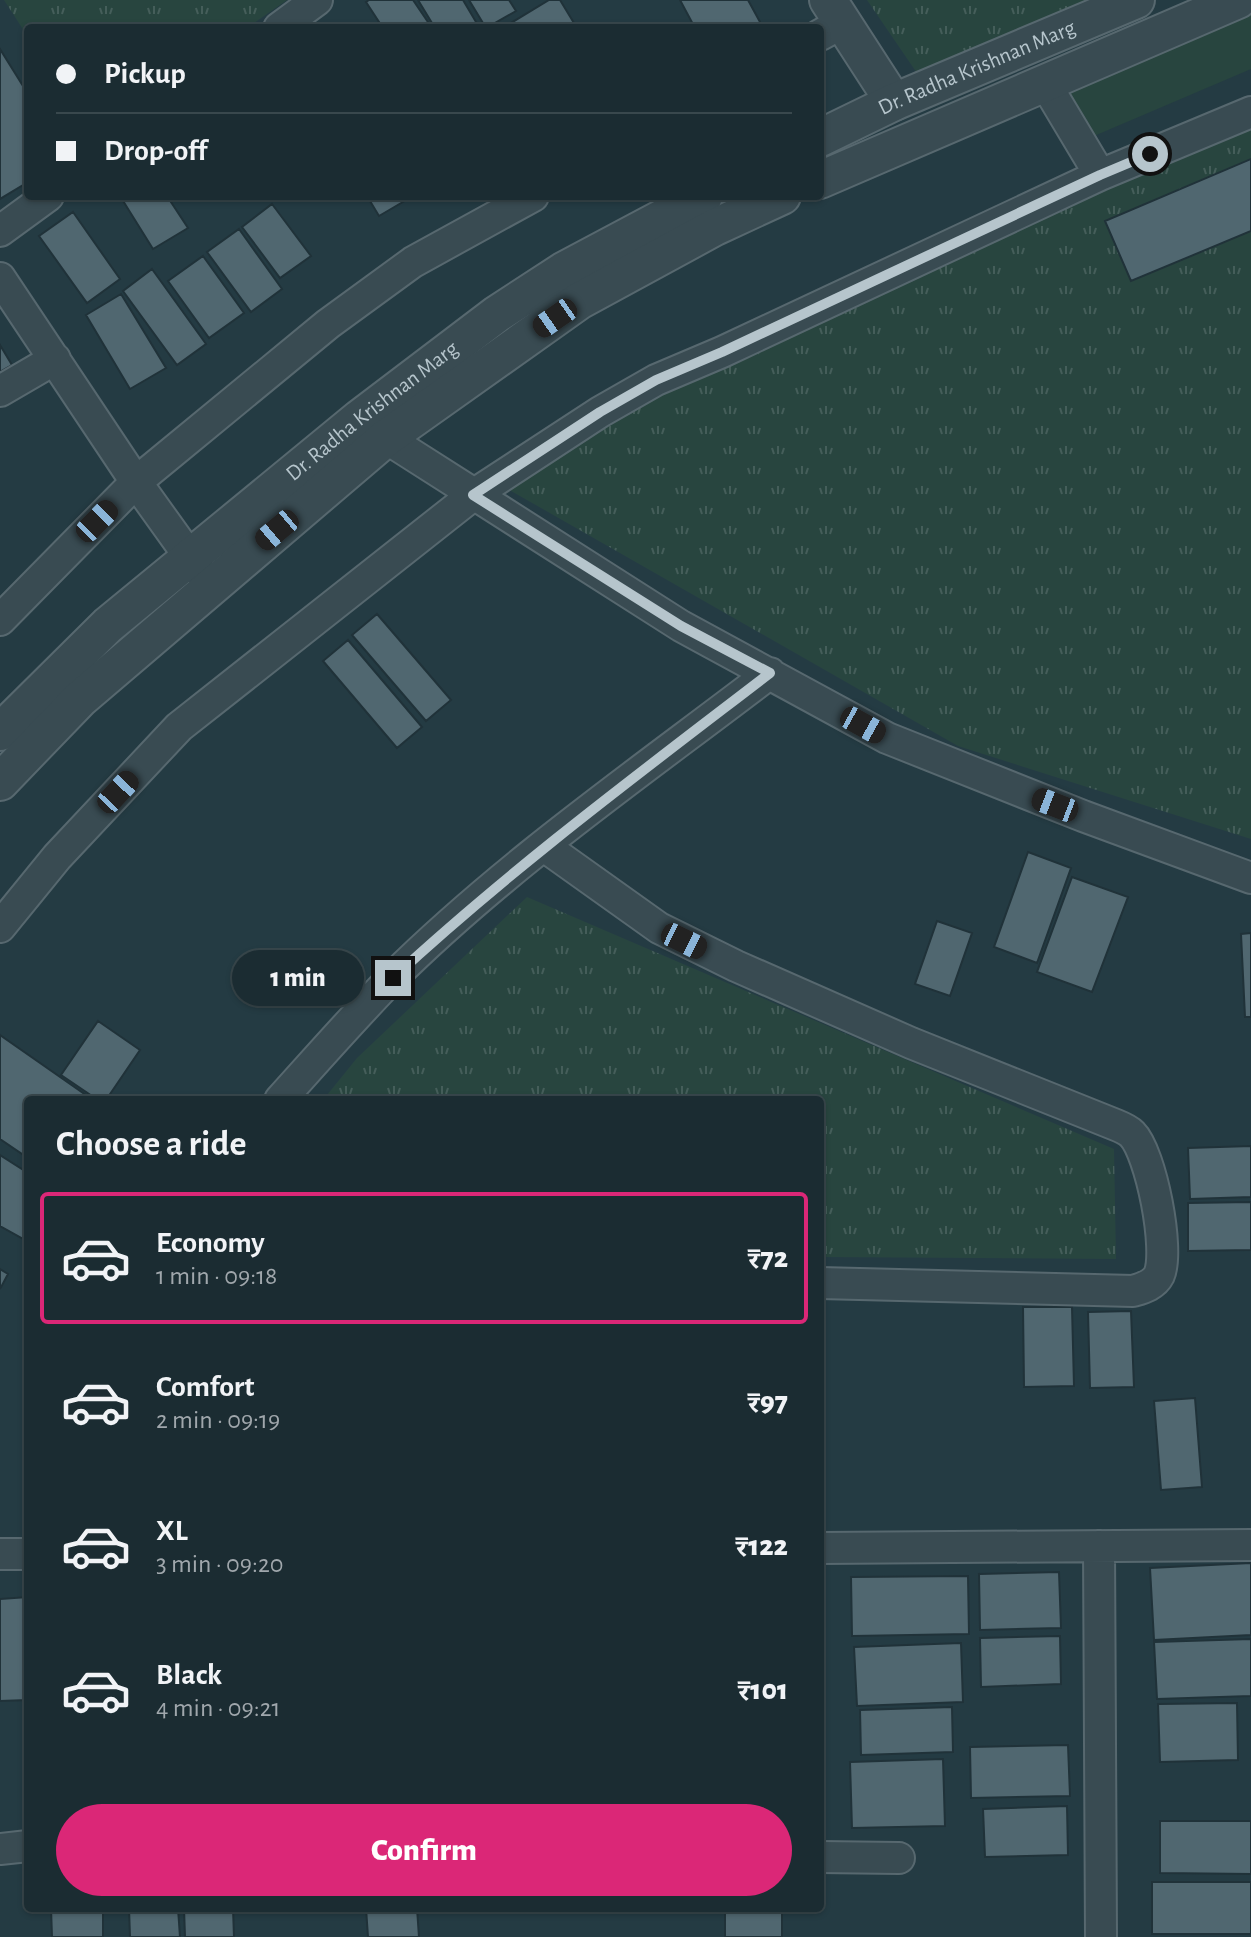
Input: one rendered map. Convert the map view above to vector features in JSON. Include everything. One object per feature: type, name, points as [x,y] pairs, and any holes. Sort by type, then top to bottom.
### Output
[{"type":"street","points":[[284,24],[317,0]]},
{"type":"street","name":"Dr. Radha Krishnan Marg","points":[[824,136],[894,102],[1136,0]]},
{"type":"street","points":[[824,178],[1238,0]]},
{"type":"street","points":[[830,19],[919,138]]},
{"type":"street","points":[[1045,83],[1100,175]]},
{"type":"street","points":[[0,927],[57,857],[179,727],[473,495],[600,412],[656,380],[1100,175],[1251,112]]},
{"type":"street","points":[[0,231],[43,200]]},
{"type":"street","points":[[0,620],[136,482],[328,324],[413,262],[526,200]]},
{"type":"street","name":"Dr. Radha Krishnan Marg","points":[[0,732],[108,625],[200,571],[360,418],[497,314],[563,271],[696,200]]},
{"type":"street","points":[[0,782],[200,571],[579,301],[715,227],[773,200]]},
{"type":"street","points":[[0,278],[136,482],[200,571]]},
{"type":"street","points":[[0,391],[55,359]]},
{"type":"street","points":[[386,438],[681,626],[887,738],[1083,816],[1251,878]]},
{"type":"street","points":[[284,1096],[393,978],[456,920],[544,846],[770,673]]},
{"type":"street","points":[[544,846],[659,928],[736,966],[911,1043],[1133,1134],[1148,1168],[1161,1228],[1163,1256],[1159,1276],[1148,1287],[1133,1291],[824,1283]]},
{"type":"street","points":[[824,1548],[1251,1545]]},
{"type":"street","points":[[1099,1546],[1101,1937]]},
{"type":"street","points":[[0,1554],[24,1554]]},
{"type":"street","points":[[0,1849],[24,1846]]},
{"type":"street","points":[[824,1857],[899,1858]]},
{"type":"green space","points":[[4,0],[287,0],[253,24],[24,24],[24,31]]},
{"type":"green space","points":[[867,0],[1100,0],[919,76]]},
{"type":"green space","points":[[1251,0],[1251,69],[1087,139],[1051,71]]},
{"type":"green space","points":[[1251,112],[1251,839],[958,746],[499,484],[649,375]]},
{"type":"green space","points":[[527,897],[1114,1149],[1116,1259],[824,1257],[824,1096],[326,1096],[357,1058]]},
{"type":"building","points":[[413,0],[429,24],[380,24],[366,2]]},
{"type":"building","points":[[418,0],[463,0],[477,24],[433,24]]},
{"type":"building","points":[[469,0],[509,0],[516,11],[493,24],[484,24]]},
{"type":"building","points":[[549,0],[560,0],[575,24],[509,24]]},
{"type":"building","points":[[680,0],[748,0],[760,22],[757,24],[693,24]]},
{"type":"building","points":[[0,49],[24,88],[24,184],[0,199]]},
{"type":"building","points":[[1251,159],[1251,231],[1131,281],[1105,221]]},
{"type":"building","points":[[122,200],[170,200],[188,228],[153,249]]},
{"type":"building","points":[[369,200],[406,200],[379,216]]},
{"type":"building","points":[[272,204],[311,256],[280,278],[242,227]]},
{"type":"building","points":[[73,212],[120,279],[87,303],[39,236]]},
{"type":"building","points":[[239,229],[282,289],[251,312],[207,252]]},
{"type":"building","points":[[203,256],[244,313],[209,338],[168,281]]},
{"type":"building","points":[[152,269],[206,344],[177,365],[123,291]]},
{"type":"building","points":[[121,294],[166,368],[130,389],[86,315]]},
{"type":"building","points":[[0,345],[12,365],[0,372]]},
{"type":"building","points":[[377,614],[451,700],[426,721],[352,635]]},
{"type":"building","points":[[348,640],[422,727],[397,748],[323,661]]},
{"type":"building","points":[[1028,852],[1071,868],[1037,963],[994,947]]},
{"type":"building","points":[[1072,877],[1128,897],[1092,992],[1037,972]]},
{"type":"building","points":[[937,921],[972,933],[950,996],[915,984]]},
{"type":"building","points":[[1251,933],[1251,1017],[1245,1017],[1241,934]]},
{"type":"building","points":[[98,1021],[140,1050],[109,1096],[92,1096],[61,1075]]},
{"type":"building","points":[[0,1035],[87,1096],[24,1096],[24,1155],[0,1139]]},
{"type":"building","points":[[1251,1146],[1251,1197],[1190,1199],[1188,1148]]},
{"type":"building","points":[[0,1155],[24,1170],[24,1239],[0,1226]]},
{"type":"building","points":[[1251,1202],[1251,1250],[1188,1251],[1188,1203]]},
{"type":"building","points":[[0,1269],[8,1274],[0,1289]]},
{"type":"building","points":[[1023,1307],[1072,1307],[1074,1386],[1024,1387]]},
{"type":"building","points":[[1131,1311],[1134,1387],[1090,1388],[1088,1312]]},
{"type":"building","points":[[1195,1398],[1202,1487],[1161,1490],[1154,1401]]},
{"type":"building","points":[[1251,1563],[1251,1635],[1154,1640],[1150,1568]]},
{"type":"building","points":[[1059,1572],[1061,1628],[980,1630],[979,1574]]},
{"type":"building","points":[[968,1576],[969,1634],[852,1636],[851,1577]]},
{"type":"building","points":[[24,1597],[24,1700],[0,1701],[0,1599]]},
{"type":"building","points":[[1060,1636],[1061,1684],[981,1687],[980,1638]]},
{"type":"building","points":[[1251,1639],[1251,1696],[1157,1699],[1154,1642]]},
{"type":"building","points":[[961,1643],[963,1702],[857,1706],[854,1647]]},
{"type":"building","points":[[1237,1703],[1238,1760],[1160,1762],[1158,1704]]},
{"type":"building","points":[[952,1707],[953,1752],[861,1755],[860,1710]]},
{"type":"building","points":[[1068,1745],[1070,1796],[971,1798],[970,1747]]},
{"type":"building","points":[[943,1759],[945,1826],[852,1828],[850,1762]]},
{"type":"building","points":[[1067,1806],[1068,1855],[985,1857],[983,1809]]},
{"type":"building","points":[[1160,1821],[1251,1821],[1251,1874],[1160,1873]]},
{"type":"building","points":[[1152,1882],[1251,1882],[1251,1934],[1152,1934]]},
{"type":"building","points":[[51,1912],[103,1912],[103,1937],[52,1937]]},
{"type":"building","points":[[129,1912],[178,1912],[180,1937],[130,1937]]},
{"type":"building","points":[[184,1912],[233,1912],[234,1937],[185,1937]]},
{"type":"building","points":[[366,1912],[417,1912],[419,1937],[368,1937]]},
{"type":"building","points":[[725,1912],[782,1912],[782,1937],[725,1937]]},
{"type":"route","points":[[393,978],[544,846],[770,673],[681,626],[473,495],[600,412],[656,380],[1150,154]]}]
